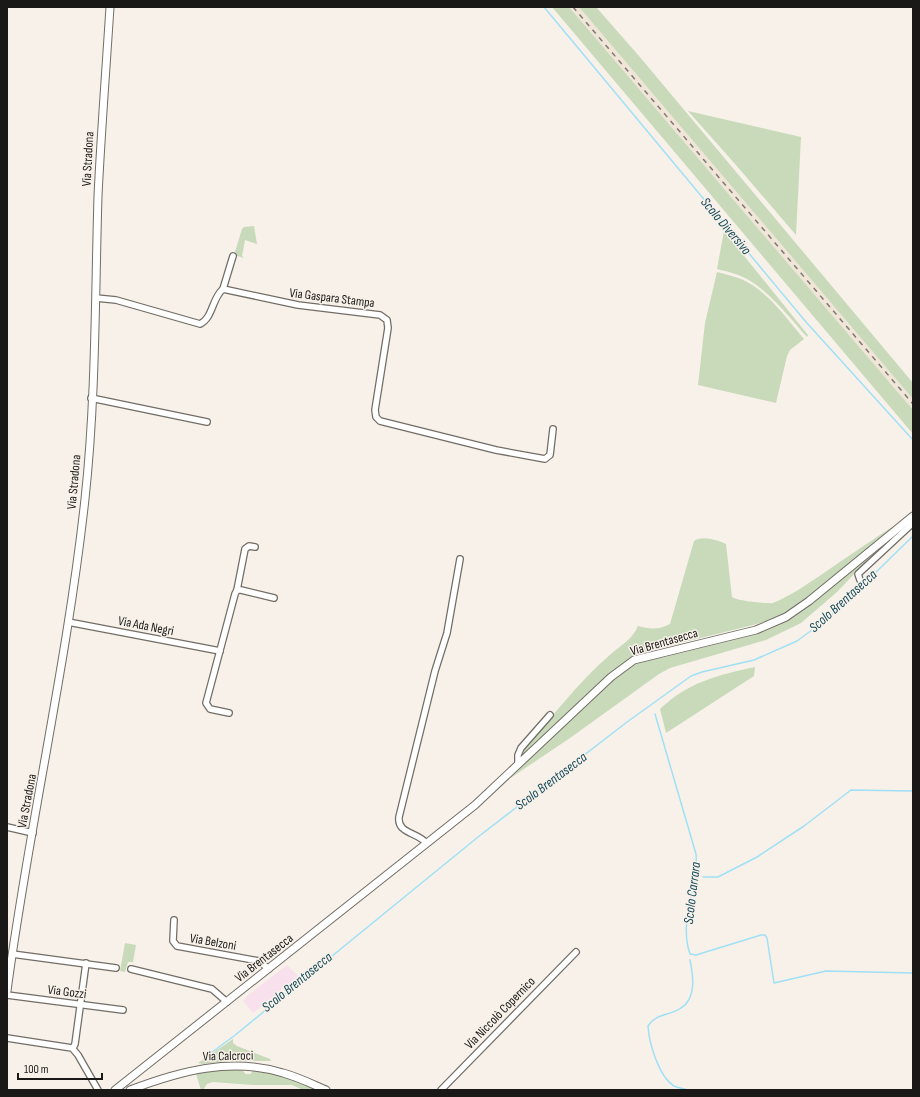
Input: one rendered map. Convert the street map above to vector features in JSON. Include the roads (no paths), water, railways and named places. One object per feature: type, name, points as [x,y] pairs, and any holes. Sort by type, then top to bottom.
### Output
[{"type":"main road","name":"Via Stradona","points":[[7,991],[12,954],[52,731],[86,488],[96,298],[99,168],[110,7]]},
{"type":"main road","name":"Via Brentasecca","points":[[115,1090],[270,969],[475,805],[590,696],[624,666],[634,660],[747,632],[796,611],[913,516]]},
{"type":"main road","name":"Via Calcroci","points":[[130,1090],[176,1074],[200,1068],[234,1066],[252,1067],[284,1073],[326,1090]]},
{"type":"street","points":[[96,298],[116,300],[200,324],[206,319],[218,293],[223,289],[233,256]]},
{"type":"street","name":"Via Gaspara Stampa","points":[[223,289],[298,305],[374,314],[385,317],[388,328],[375,410],[376,417],[384,422],[496,450],[540,459],[548,458],[552,446],[553,429]]},
{"type":"street","points":[[91,398],[207,422]]},
{"type":"street","points":[[860,580],[858,574],[913,523]]},
{"type":"street","points":[[230,713],[210,709],[207,706],[237,590],[245,549],[249,546],[255,547]]},
{"type":"street","points":[[426,843],[419,836],[403,830],[400,826],[399,817],[447,633],[460,559]]},
{"type":"street","points":[[237,590],[252,592],[274,598]]},
{"type":"street","name":"Via Ada Negri","points":[[68,622],[220,651]]},
{"type":"street","points":[[518,764],[518,755],[521,748],[550,715]]},
{"type":"street","points":[[7,827],[33,833]]},
{"type":"street","name":"Via Belzoni","points":[[174,920],[173,941],[177,946],[258,961],[270,969]]},
{"type":"street","name":"Via Niccolò Copernico","points":[[441,1090],[576,952]]},
{"type":"street","points":[[12,954],[116,968]]},
{"type":"street","points":[[72,1048],[75,1044],[86,963]]},
{"type":"street","points":[[131,969],[212,989],[227,1002]]},
{"type":"street","name":"Via Gozzi","points":[[7,995],[124,1010]]},
{"type":"street","points":[[7,1038],[64,1045],[72,1048],[98,1090]]},
{"type":"waterway","name":"Scolo Diversivo","points":[[544,7],[806,322],[913,440]]},
{"type":"waterway","name":"Scolo Brentasecca","points":[[204,1058],[234,1036],[478,837],[627,722],[691,676],[754,660],[797,641],[831,616],[913,536]]},
{"type":"waterway","name":"Scolo Carrara","points":[[655,714],[696,854],[695,879],[687,916],[686,929],[690,954],[696,955],[765,935],[767,938],[774,983],[826,971],[913,973]]},
{"type":"waterway","points":[[703,877],[718,877],[757,857],[804,826],[851,790],[913,791]]},
{"type":"waterway","points":[[689,1090],[674,1086],[669,1082],[659,1068],[650,1041],[648,1026],[655,1019],[677,1011],[686,1004],[690,998],[693,986],[690,960]]},
{"type":"railway","points":[[573,7],[913,404]]}]
